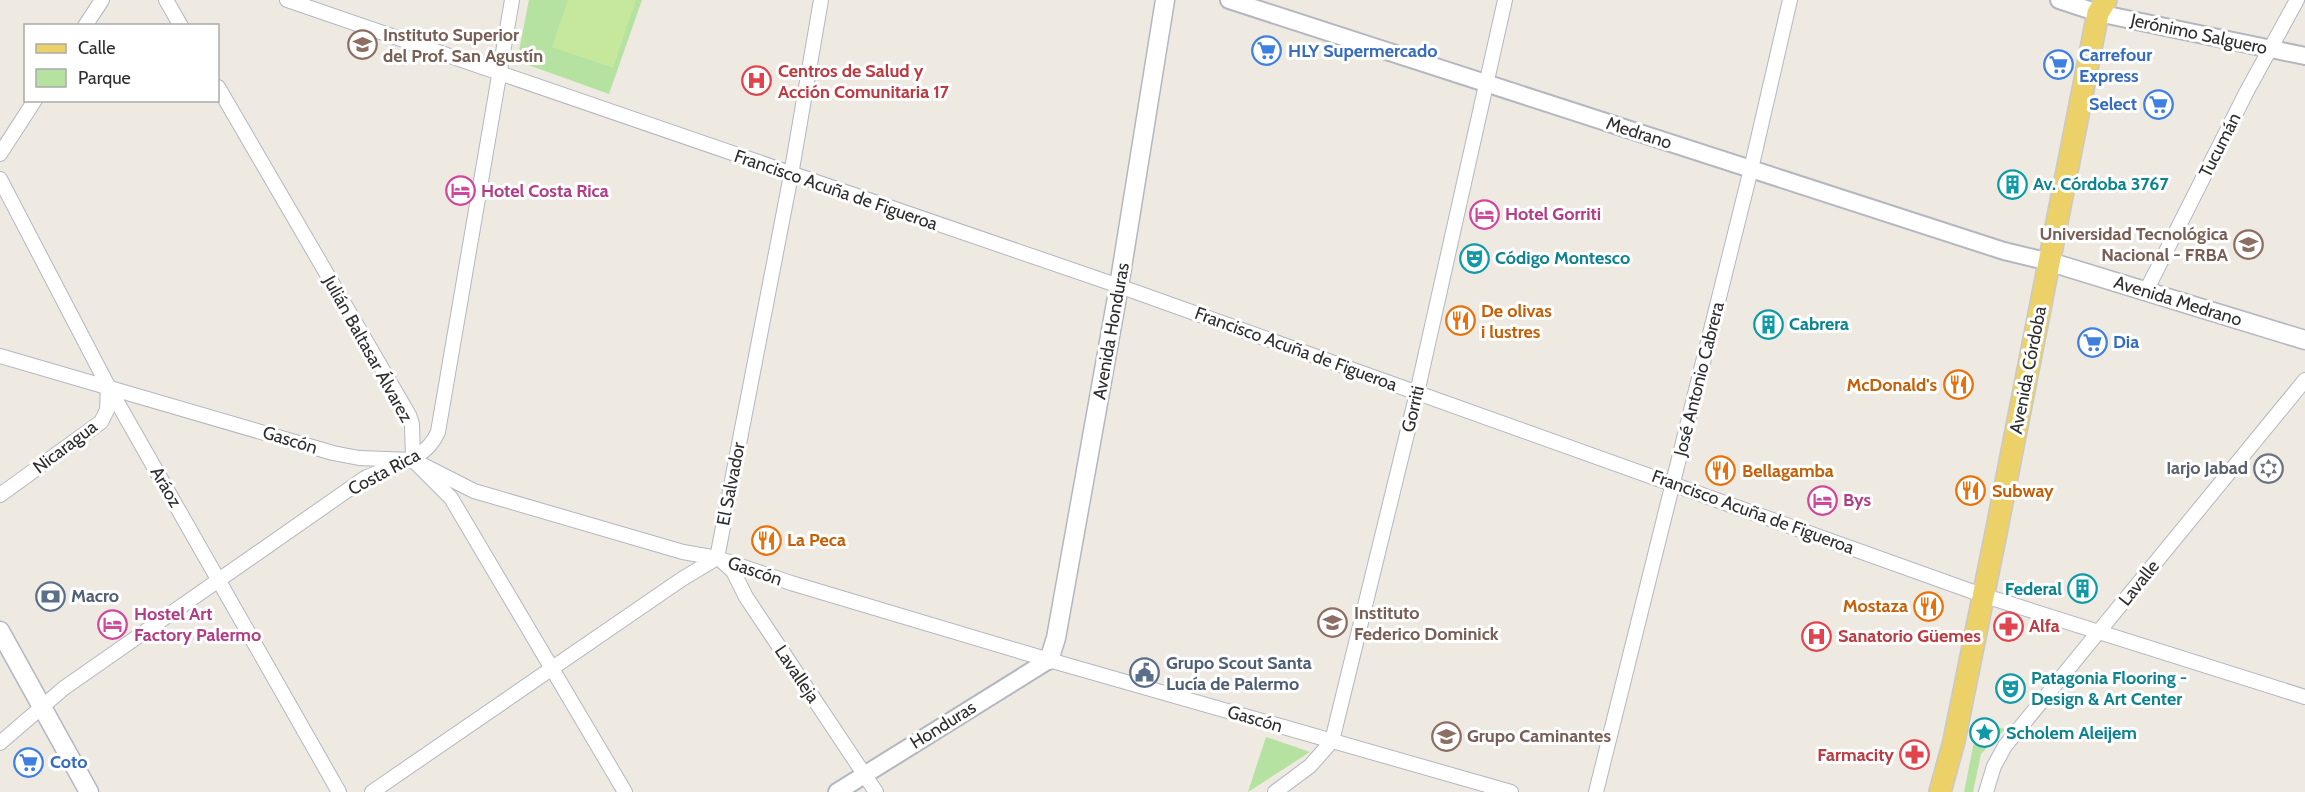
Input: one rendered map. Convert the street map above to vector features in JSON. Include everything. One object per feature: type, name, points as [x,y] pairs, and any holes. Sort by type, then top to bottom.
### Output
[{"type":"main road","name":"Avenida Honduras","points":[[1049,660],[1056,638],[1119,286],[1165,0]]},
{"type":"main road","name":"Avenida Córdoba","points":[[1947,792],[1954,741],[1982,595],[2102,7]]},
{"type":"main road","name":"Avenida Medrano","points":[[2050,262],[2305,340]]},
{"type":"main road","points":[[0,631],[89,792]]},
{"type":"main road","name":"Avenida Córdoba","points":[[1940,792],[1954,741]]},
{"type":"street","points":[[86,24],[102,0]]},
{"type":"street","points":[[166,0],[180,24]]},
{"type":"street","name":"Francisco Acuña de Figueroa","points":[[287,0],[1119,286],[1982,595],[2305,697]]},
{"type":"street","name":"Costa Rica","points":[[0,743],[63,688],[365,478],[413,460],[431,445],[438,432],[512,0]]},
{"type":"street","name":"El Salvador","points":[[717,558],[791,175],[821,0]]},
{"type":"street","name":"Medrano","points":[[1229,0],[2004,251],[2050,262]]},
{"type":"street","name":"Gorriti","points":[[1275,792],[1310,766],[1332,741],[1417,393],[1505,0]]},
{"type":"street","name":"José Antonio Cabrera","points":[[1596,792],[1751,169],[1790,0]]},
{"type":"street","name":"Jerónimo Salguero","points":[[2059,0],[2102,7],[2305,56]]},
{"type":"street","name":"Tucumán","points":[[2146,291],[2247,91],[2297,0]]},
{"type":"street","name":"Julián Baltasar Álvarez","points":[[219,89],[408,415],[412,424],[413,460]]},
{"type":"street","points":[[0,154],[34,102]]},
{"type":"street","name":"Aráoz","points":[[0,179],[108,386],[339,792]]},
{"type":"street","name":"Gascón","points":[[0,356],[333,453],[359,458],[413,460],[474,492],[683,552],[717,558],[791,583],[1049,660],[1511,792]]},
{"type":"street","name":"Lavalle","points":[[1986,792],[1994,766],[2006,746],[2305,380]]},
{"type":"street","name":"Nicaragua","points":[[0,495],[101,422],[107,410],[108,386]]},
{"type":"street","points":[[413,460],[451,498],[625,792]]},
{"type":"street","points":[[372,792],[682,579],[717,558]]},
{"type":"street","name":"Lavalleja","points":[[717,558],[734,572],[746,597],[876,792]]},
{"type":"street","name":"Honduras","points":[[837,792],[1049,660]]},
{"type":"green space","points":[[529,0],[642,0],[609,94],[517,61]]},
{"type":"green space","points":[[568,0],[636,0],[613,68],[552,47]]},
{"type":"green space","points":[[1978,722],[2005,729],[1981,754],[1973,792],[1964,792]]},
{"type":"green space","points":[[1266,737],[1310,752],[1248,792]]},
{"type":"place","name":"Instituto Superior del Prof. San Agustín","points":[[362,45]]},
{"type":"place","name":"HLY Supermercado","points":[[1267,51]]},
{"type":"place","name":"Carrefour Express","points":[[2058,65]]},
{"type":"place","name":"Centros de Salud y Acción Comunitaria 17","points":[[757,81]]},
{"type":"place","name":"Select","points":[[2158,104]]},
{"type":"place","name":"Av. Córdoba 3767","points":[[2012,184]]},
{"type":"place","name":"Hotel Costa Rica","points":[[460,191]]},
{"type":"place","name":"Hotel Gorriti","points":[[1484,214]]},
{"type":"place","name":"Universidad Tecnológica Nacional - FRBA","points":[[2249,244]]},
{"type":"place","name":"Código Montesco","points":[[1474,258]]},
{"type":"place","name":"De olivas i lustres","points":[[1460,321]]},
{"type":"place","name":"Cabrera","points":[[1768,324]]},
{"type":"place","name":"Dia","points":[[2092,342]]},
{"type":"place","name":"McDonald's","points":[[1958,385]]},
{"type":"place","name":"Iarjo Jabad","points":[[2269,468]]},
{"type":"place","name":"Bellagamba","points":[[1721,471]]},
{"type":"place","name":"Subway","points":[[1971,491]]},
{"type":"place","name":"Bys","points":[[1822,500]]},
{"type":"place","name":"La Peca","points":[[766,540]]},
{"type":"place","name":"Federal","points":[[2083,589]]},
{"type":"place","name":"Macro","points":[[50,596]]},
{"type":"place","name":"Mostaza","points":[[1929,606]]},
{"type":"place","name":"Instituto Federico Dominick","points":[[1333,623]]},
{"type":"place","name":"Hostel Art Factory Palermo","points":[[113,624]]},
{"type":"place","name":"Alfa","points":[[2008,626]]},
{"type":"place","name":"Sanatorio Güemes","points":[[1817,636]]},
{"type":"place","name":"Grupo Scout Santa Lucía de Palermo","points":[[1145,673]]},
{"type":"place","name":"Patagonia Flooring - Design & Art Center","points":[[2010,688]]},
{"type":"place","name":"Scholem Aleijem","points":[[1985,733]]},
{"type":"place","name":"Grupo Caminantes","points":[[1446,736]]},
{"type":"place","name":"Farmacity","points":[[1915,755]]},
{"type":"place","name":"Coto","points":[[29,762]]}]
